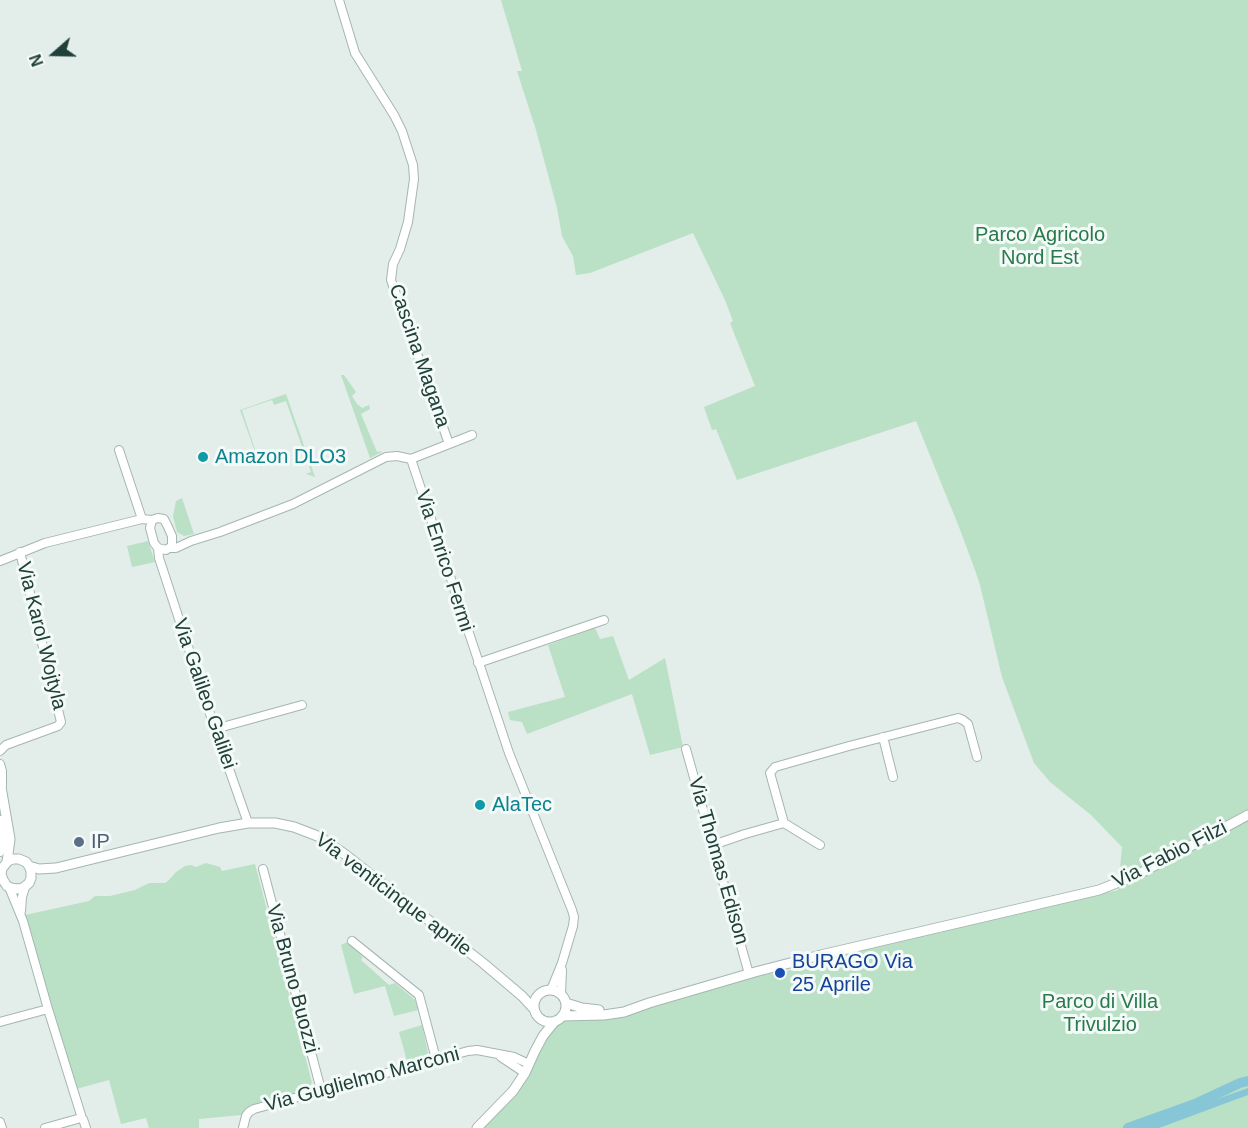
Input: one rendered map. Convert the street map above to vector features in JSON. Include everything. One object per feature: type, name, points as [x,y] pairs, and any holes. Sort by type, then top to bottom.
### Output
[{"type":"street","name":"Cascina Magana","points":[[339,0],[355,53],[394,115],[411,158],[414,179],[411,203],[404,237],[393,264],[391,280],[449,444]]},
{"type":"street","points":[[164,549],[176,548],[293,504],[386,457],[397,456],[411,459],[472,435]]},
{"type":"street","points":[[119,450],[142,519]]},
{"type":"street","name":"Via Enrico Fermi","points":[[411,459],[509,753],[572,910],[574,921],[562,963]]},
{"type":"street","points":[[0,561],[45,543],[142,519],[164,519],[172,537],[172,544],[164,549]]},
{"type":"street","points":[[150,531],[152,520]]},
{"type":"street","points":[[130,522],[150,531],[164,549]]},
{"type":"street","points":[[172,537],[191,541]]},
{"type":"street","name":"Via Galileo Galilei","points":[[164,549],[161,564],[248,823]]},
{"type":"street","name":"Via Karol Wojtyla","points":[[3,748],[58,726],[61,722],[21,552]]},
{"type":"street","points":[[478,663],[604,620]]},
{"type":"street","points":[[215,729],[303,705]]},
{"type":"street","points":[[820,845],[784,823],[770,773],[775,767],[958,718],[968,724],[977,757]]},
{"type":"street","points":[[883,737],[893,777]]},
{"type":"street","name":"Via Thomas Edison","points":[[686,748],[749,974]]},
{"type":"street","points":[[0,764],[1,786],[10,839],[32,874],[21,907],[23,921],[81,1118],[86,1128]]},
{"type":"street","name":"Via Fabio Filzi","points":[[649,1003],[821,955],[1099,890],[1132,878],[1248,815]]},
{"type":"street","points":[[0,819],[3,838],[0,852]]},
{"type":"street","name":"Via venticinque aprile","points":[[25,862],[39,869],[56,868],[248,823],[266,822],[302,829],[320,837],[353,861],[483,963],[522,996],[536,1013]]},
{"type":"street","points":[[713,845],[784,823]]},
{"type":"street","points":[[10,839],[2,878],[23,921]]},
{"type":"street","points":[[3,867],[13,859],[25,862]]},
{"type":"street","name":"Via venticinque aprile","points":[[27,884],[56,868]]},
{"type":"street","name":"Via Bruno Buozzi","points":[[263,868],[321,1090]]},
{"type":"street","points":[[5,886],[17,889],[27,884]]},
{"type":"street","points":[[352,941],[419,995],[436,1059]]},
{"type":"street","name":"Via venticinque aprile","points":[[483,963],[526,992],[540,993]]},
{"type":"street","points":[[551,990],[562,963]]},
{"type":"street","points":[[477,1128],[509,1095],[527,1069],[543,1036],[566,1010],[563,998],[562,963]]},
{"type":"street","points":[[535,1051],[539,1037],[535,1000],[540,993],[551,990],[582,1008],[593,1010],[649,1003]]},
{"type":"street","points":[[536,1013],[546,1022],[610,1015],[649,1003]]},
{"type":"street","points":[[0,1022],[48,1009]]},
{"type":"street","name":"Via Guglielmo Marconi","points":[[243,1128],[246,1116],[254,1109],[468,1051],[494,1053],[527,1069]]},
{"type":"street","points":[[45,1128],[81,1118]]},
{"type":"street","points":[[0,1122],[2,1128]]},
{"type":"green space","name":"Parco Agricolo Nord Est","points":[[501,0],[1248,0],[1248,1128],[480,1128],[500,1110],[527,1078],[546,1036],[553,1026],[560,1022],[639,1011],[752,977],[775,973],[777,976],[807,962],[1118,890],[1122,847],[1091,815],[1050,782],[1034,763],[1002,677],[975,570],[916,421],[737,480],[716,429],[712,430],[704,407],[755,386],[730,323],[733,321],[725,300],[693,233],[590,273],[576,275],[573,256],[562,236],[557,208],[536,130],[517,71],[522,71]]},
{"type":"green space","points":[[341,375],[344,375],[356,392],[352,396],[357,404],[362,408],[369,405],[370,409],[361,414],[377,452],[382,452],[370,458]]},
{"type":"green space","points":[[286,394],[315,477],[306,474],[311,472],[286,401],[274,405],[272,400],[242,410],[263,474],[240,410]]},
{"type":"green space","points":[[182,498],[194,534],[184,536],[177,532],[173,516],[176,501]]},
{"type":"green space","points":[[148,541],[155,562],[132,567],[127,546]]},
{"type":"green space","points":[[595,628],[600,639],[613,636],[629,680],[665,658],[683,747],[650,755],[632,694],[527,734],[522,722],[510,720],[508,712],[565,697],[548,645]]},
{"type":"green space","points":[[206,863],[220,867],[222,871],[255,864],[312,1083],[306,1092],[248,1108],[241,1115],[199,1119],[199,1128],[149,1128],[146,1118],[121,1124],[109,1080],[76,1089],[25,915],[89,901],[95,896],[110,896],[135,890],[149,883],[165,883],[185,866],[196,867]]},
{"type":"green space","points":[[347,942],[363,957],[361,960],[389,985],[395,983],[415,1000],[418,1010],[394,1016],[385,986],[354,994],[341,945]]},
{"type":"green space","points":[[422,1025],[428,1053],[426,1057],[407,1061],[399,1032]]},
{"type":"water","points":[[1248,1088],[1248,1095],[1159,1128],[1136,1128]]},
{"type":"waterway","points":[[1128,1128],[1195,1104],[1248,1081]]},
{"type":"place","name":"Amazon DLO3","points":[[203,457]]},
{"type":"place","name":"AlaTec","points":[[480,805]]},
{"type":"place","name":"IP","points":[[79,842]]},
{"type":"place","name":"BURAGO Via 25 Aprile","points":[[780,973]]},
{"type":"park label","name":"Parco di Villa Trivulzio","points":[[1100,1014]]}]
